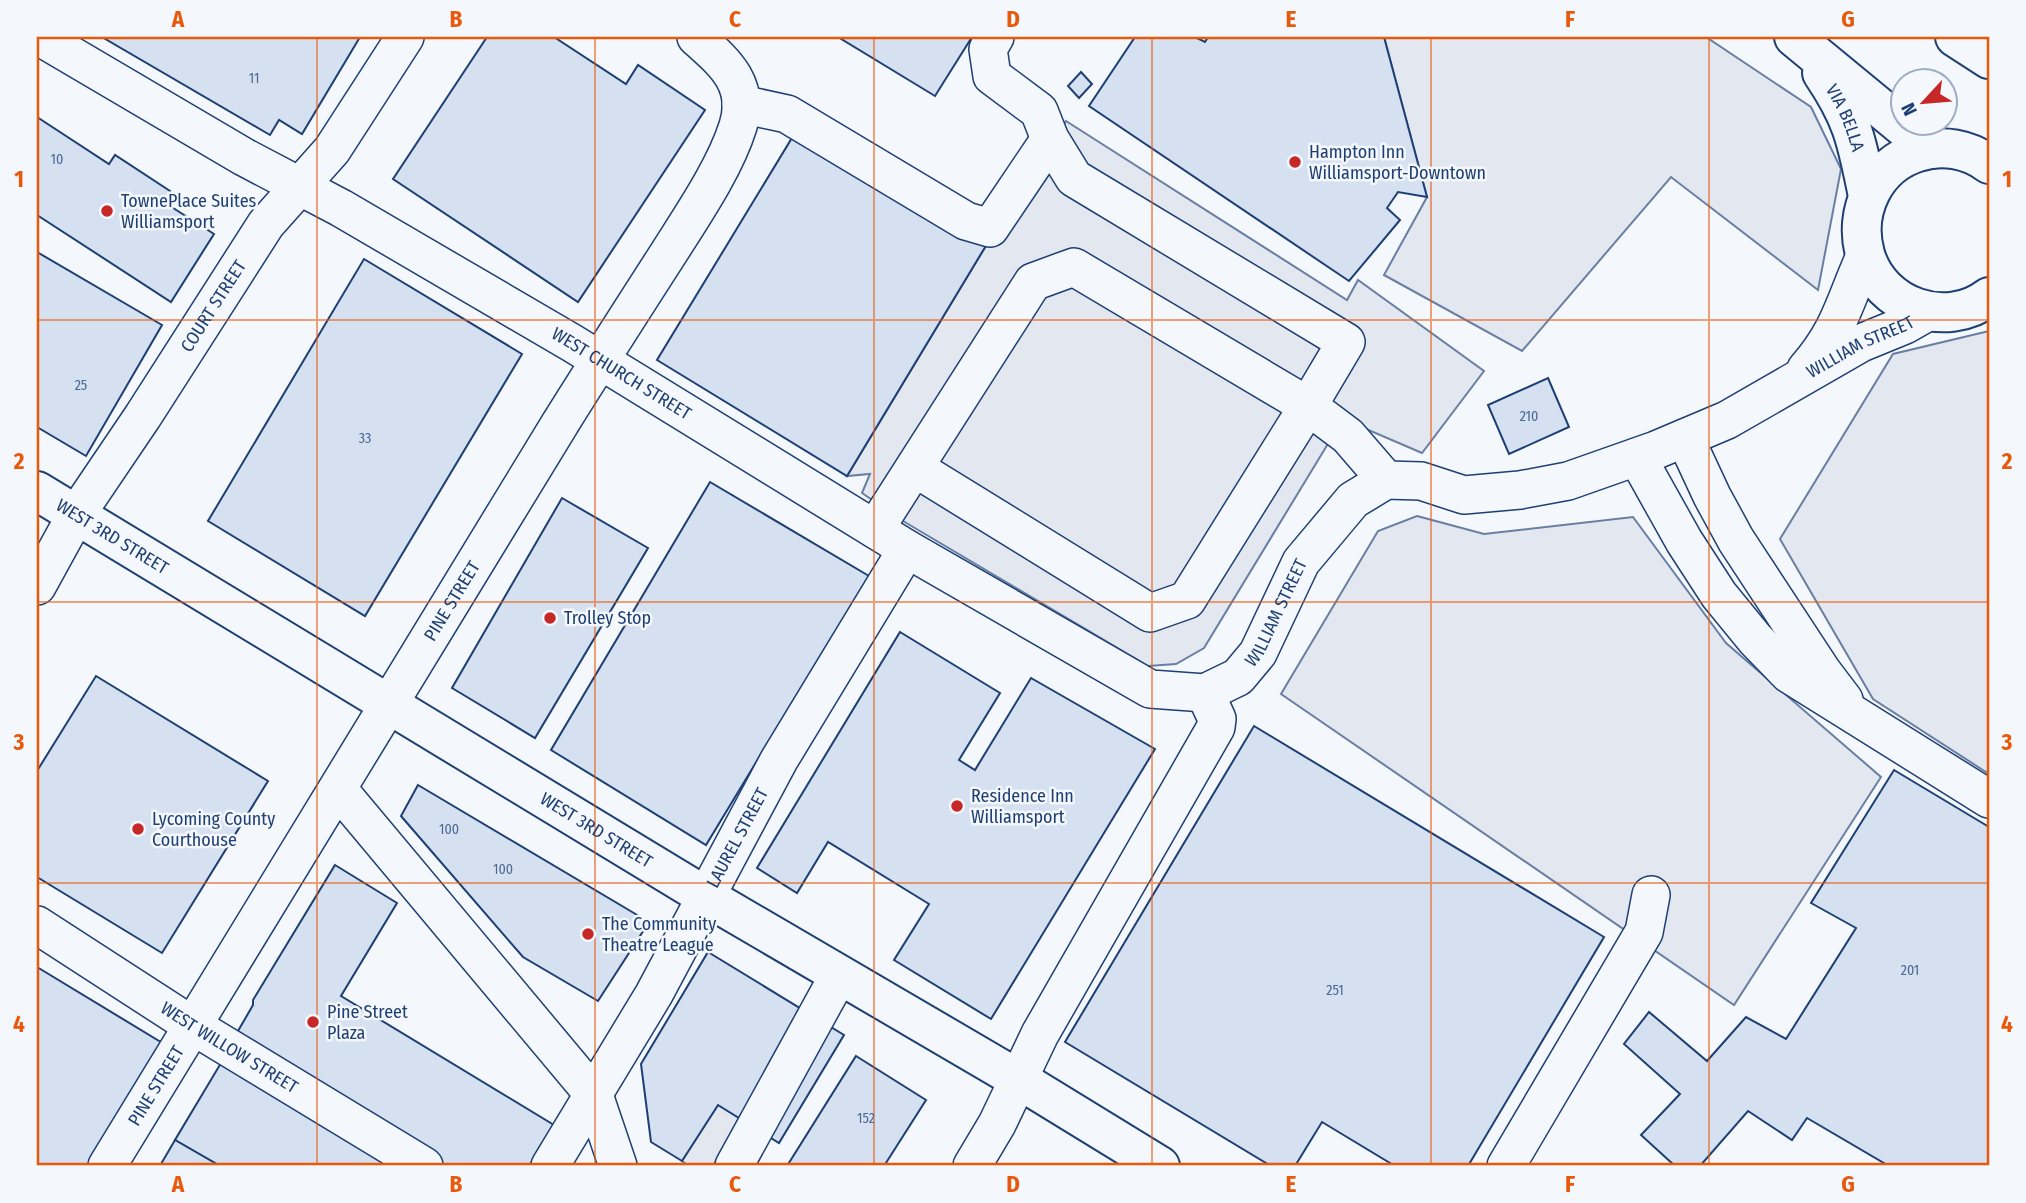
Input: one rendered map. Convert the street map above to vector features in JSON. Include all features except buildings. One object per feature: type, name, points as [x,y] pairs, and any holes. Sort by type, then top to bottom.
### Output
[{"type":"main road","points":[[1955,37],[1989,59]]},
{"type":"main road","points":[[1976,37],[1989,47]]},
{"type":"main road","name":"VIA BELLA","points":[[1798,41],[1930,149]]},
{"type":"main road","name":"VIA BELLA","points":[[1798,41],[1849,117],[1860,152],[1868,196]]},
{"type":"main road","points":[[1989,164],[1978,156],[1952,149],[1930,149],[1908,156],[1892,166],[1868,196],[1861,236],[1865,256],[1884,286],[1898,298],[1926,313],[1948,314],[1972,308],[1989,298]]},
{"type":"main road","name":"WEST 3RD STREET","points":[[37,491],[705,896],[1018,1079],[1160,1166]]},
{"type":"street","name":"WEST CHURCH STREET","points":[[40,37],[244,157],[300,186],[600,359],[907,549],[1150,689],[1205,693]]},
{"type":"street","name":"COURT STREET","points":[[37,586],[76,515],[266,224],[332,150],[405,37]]},
{"type":"street","points":[[696,37],[722,60],[737,80],[741,104],[787,114],[966,221],[990,228],[1051,139]]},
{"type":"street","points":[[915,468],[1150,613],[1187,600],[1346,342],[1074,178],[1051,139],[1039,111],[992,76],[988,49],[995,37]]},
{"type":"street","name":"PINE STREET","points":[[107,1166],[600,359],[695,212],[740,123],[741,104]]},
{"type":"street","name":"WILLIAM STREET","points":[[1797,381],[1836,329],[1865,256]]},
{"type":"street","points":[[875,529],[1034,282],[1074,267],[1308,406],[1348,436],[1385,480]]},
{"type":"street","name":"WILLIAM STREET","points":[[1205,693],[1238,677],[1258,653],[1301,562],[1353,500],[1385,480],[1421,481],[1464,495],[1568,481],[1637,457],[1727,420],[1861,343],[1926,313]]},
{"type":"street","points":[[1685,438],[1736,540],[1822,671],[1849,706],[1870,724]]},
{"type":"street","points":[[1637,457],[1684,541],[1719,595],[1755,639],[1789,674],[1989,799]]},
{"type":"street","name":"LAUREL STREET","points":[[550,1166],[654,994],[779,760],[907,549]]},
{"type":"street","points":[[972,1166],[998,1124],[1040,1034],[1216,727],[1217,719],[1205,693]]},
{"type":"street","points":[[338,789],[594,1095],[618,1166]]},
{"type":"street","points":[[1506,1166],[1644,932],[1651,895]]},
{"type":"street","name":"WEST WILLOW STREET","points":[[37,925],[193,1026],[424,1166]]},
{"type":"street","points":[[734,1166],[839,975]]},
{"type":"shaded area","points":[[1384,37],[1706,37],[1811,107],[1841,169],[1818,290],[1671,177],[1522,351],[1384,275],[1427,197]]},
{"type":"shaded area","points":[[1066,121],[1347,300],[1358,280],[1484,371],[1422,453],[1343,419],[1204,648],[1176,664],[1148,666],[903,521],[862,493],[870,474],[847,476],[987,244]]},
{"type":"shaded area","points":[[1989,331],[1989,774],[1873,699],[1780,539],[1893,354]]},
{"type":"shaded area","points":[[1417,516],[1484,534],[1633,517],[1726,643],[1881,777],[1734,1005],[1281,694],[1378,531]]},
{"type":"shaded area","points":[[718,1105],[741,1119],[713,1166],[689,1166],[682,1161]]},
{"type":"place","name":"Hampton Inn Williamsport-Downtown","points":[[1295,162]]},
{"type":"place","name":"TownePlace Suites Williamsport","points":[[107,211]]},
{"type":"place","name":"Trolley Stop","points":[[550,618]]},
{"type":"place","name":"Residence Inn Williamsport","points":[[957,806]]},
{"type":"place","name":"Lycoming County Courthouse","points":[[138,829]]},
{"type":"place","name":"The Community Theatre League","points":[[588,934]]},
{"type":"place","name":"Pine Street Plaza","points":[[313,1022]]}]
